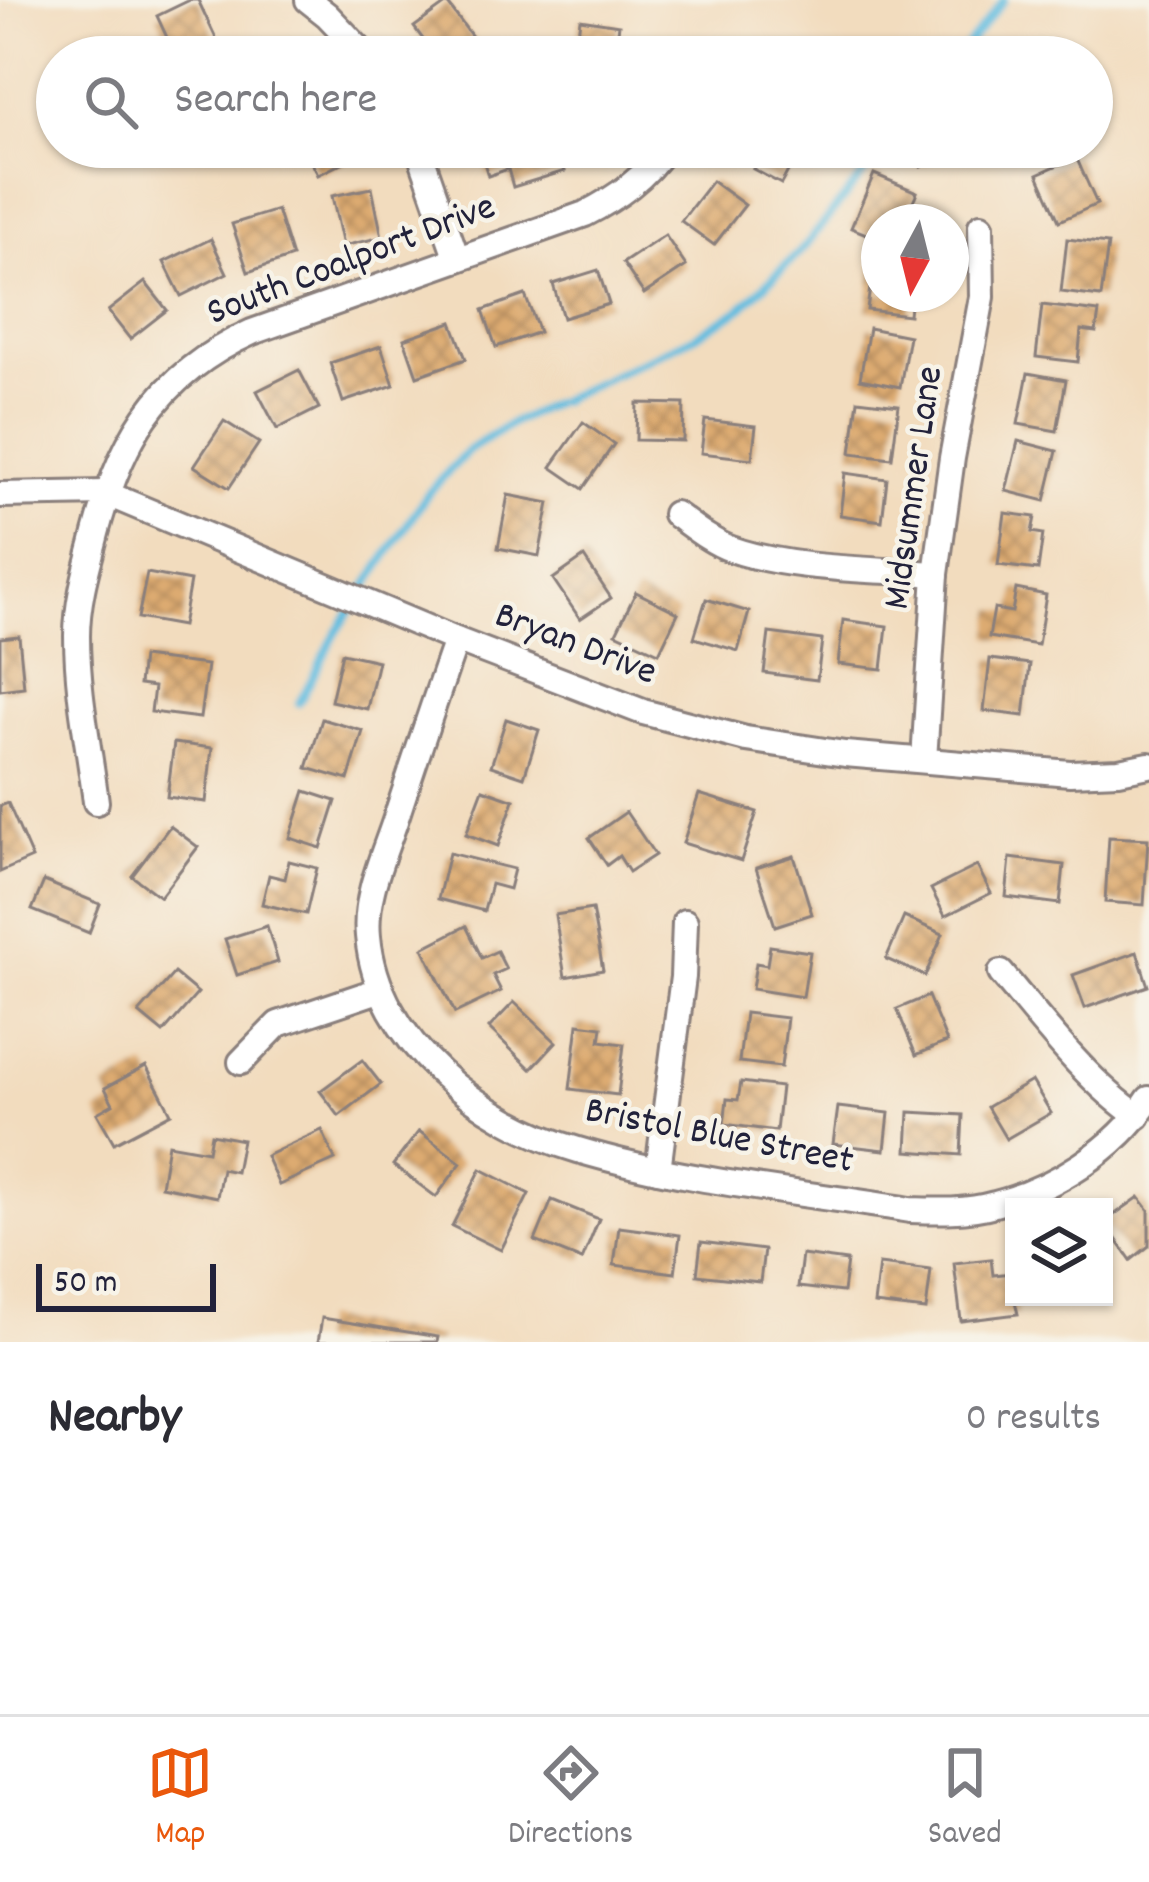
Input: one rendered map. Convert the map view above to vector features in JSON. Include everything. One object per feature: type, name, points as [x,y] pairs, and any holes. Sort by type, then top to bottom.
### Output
[{"type":"street","points":[[308,0],[347,36]]},
{"type":"street","points":[[425,168],[457,259]]},
{"type":"street","name":"South Coalport Drive","points":[[96,802],[78,668],[81,592],[106,493],[153,403],[221,346],[585,214],[651,168]]},
{"type":"street","name":"Midsummer Lane","points":[[924,760],[936,574],[982,297],[981,226]]},
{"type":"street","name":"Bryan Drive","points":[[0,495],[106,493],[456,640],[643,712],[746,739],[845,754],[1070,773],[1149,765]]},
{"type":"street","points":[[675,514],[726,548],[760,557],[936,574]]},
{"type":"street","name":"Bristol Blue Street","points":[[456,640],[372,889],[368,934],[379,990],[397,1026],[424,1059],[479,1103],[574,1150],[658,1170],[910,1210],[951,1211],[995,1204],[1076,1168],[1109,1144],[1144,1108]]},
{"type":"street","points":[[658,1170],[683,977],[685,922]]},
{"type":"street","points":[[1001,973],[1119,1103],[1144,1108]]},
{"type":"street","points":[[241,1062],[278,1024],[379,990]]},
{"type":"building","points":[[198,0],[215,36],[166,36],[157,16]]},
{"type":"building","points":[[447,3],[472,36],[421,36],[414,27]]},
{"type":"building","points":[[580,19],[619,25],[617,36],[578,36]]},
{"type":"building","points":[[486,168],[565,171],[513,187],[508,169],[488,176]]},
{"type":"building","points":[[754,168],[790,168],[781,184]]},
{"type":"building","points":[[1051,168],[1081,168],[1097,204],[1059,221],[1038,174]]},
{"type":"building","points":[[874,174],[917,192],[912,204],[861,204]]},
{"type":"building","points":[[712,181],[745,205],[714,245],[681,221]]},
{"type":"building","points":[[372,188],[382,237],[343,246],[332,196]]},
{"type":"building","points":[[861,205],[861,232],[851,228]]},
{"type":"building","points":[[277,210],[292,257],[248,272],[232,224]]},
{"type":"building","points":[[665,235],[686,266],[644,294],[623,263]]},
{"type":"building","points":[[211,239],[227,273],[181,296],[164,262]]},
{"type":"building","points":[[1067,239],[1108,244],[1101,297],[1061,292]]},
{"type":"building","points":[[598,270],[609,304],[563,318],[553,284]]},
{"type":"building","points":[[145,282],[167,310],[130,339],[108,311]]},
{"type":"building","points":[[525,295],[539,332],[496,347],[483,310]]},
{"type":"building","points":[[1042,305],[1099,312],[1096,332],[1081,330],[1078,362],[1036,357]]},
{"type":"building","points":[[452,322],[466,359],[417,376],[404,339]]},
{"type":"building","points":[[869,328],[909,336],[900,387],[860,379]]},
{"type":"building","points":[[381,346],[394,385],[343,402],[330,363]]},
{"type":"building","points":[[299,370],[319,408],[277,429],[257,391]]},
{"type":"building","points":[[1028,373],[1066,380],[1057,431],[1018,424]]},
{"type":"building","points":[[858,400],[899,405],[892,458],[851,453]]},
{"type":"building","points":[[637,403],[684,404],[683,441],[636,440]]},
{"type":"building","points":[[705,420],[756,426],[752,459],[701,453]]},
{"type":"building","points":[[224,421],[259,443],[229,488],[194,466]]},
{"type":"building","points":[[583,422],[614,444],[583,489],[551,467]]},
{"type":"building","points":[[1018,441],[1057,451],[1045,501],[1006,491]]},
{"type":"building","points":[[845,473],[887,479],[882,521],[840,515]]},
{"type":"building","points":[[508,495],[549,503],[539,556],[498,548]]},
{"type":"building","points":[[1005,513],[1035,517],[1032,532],[1043,534],[1038,570],[998,565]]},
{"type":"building","points":[[584,557],[611,598],[580,619],[553,579]]},
{"type":"building","points":[[147,573],[190,581],[182,626],[138,618]]},
{"type":"building","points":[[1016,589],[1046,595],[1038,645],[989,637],[994,609],[1012,612]]},
{"type":"building","points":[[636,592],[678,613],[659,653],[616,633]]},
{"type":"building","points":[[706,599],[749,612],[738,651],[694,638]]},
{"type":"building","points":[[843,620],[887,626],[882,669],[838,664]]},
{"type":"building","points":[[769,633],[822,640],[817,680],[764,673]]},
{"type":"building","points":[[19,636],[24,687],[0,690],[0,638]]},
{"type":"building","points":[[342,653],[378,661],[367,709],[331,701]]},
{"type":"building","points":[[142,657],[207,665],[200,718],[151,712],[154,687],[139,685]]},
{"type":"building","points":[[990,659],[1030,664],[1024,716],[984,711]]},
{"type":"building","points":[[322,719],[363,731],[348,780],[307,768]]},
{"type":"building","points":[[506,719],[539,730],[524,777],[491,766]]},
{"type":"building","points":[[174,743],[212,748],[206,802],[167,797]]},
{"type":"building","points":[[483,789],[514,800],[498,846],[466,834]]},
{"type":"building","points":[[305,791],[336,801],[321,848],[290,838]]},
{"type":"building","points":[[699,794],[757,812],[741,861],[683,843]]},
{"type":"building","points":[[8,803],[32,858],[0,872],[0,806]]},
{"type":"building","points":[[626,812],[655,855],[629,872],[619,856],[607,865],[589,838]]},
{"type":"building","points":[[170,826],[198,847],[160,897],[132,876]]},
{"type":"building","points":[[1109,837],[1148,839],[1144,905],[1105,902]]},
{"type":"building","points":[[449,853],[514,869],[509,889],[491,884],[484,911],[438,899]]},
{"type":"building","points":[[794,856],[812,914],[775,926],[756,868]]},
{"type":"building","points":[[1010,858],[1064,865],[1060,904],[1006,897]]},
{"type":"building","points":[[289,861],[317,868],[306,914],[262,904],[269,875],[285,879]]},
{"type":"building","points":[[977,866],[991,893],[945,916],[931,889]]},
{"type":"building","points":[[44,881],[100,904],[89,933],[32,910]]},
{"type":"building","points":[[592,909],[603,970],[565,977],[555,915]]},
{"type":"building","points":[[904,917],[943,934],[925,976],[886,959]]},
{"type":"building","points":[[267,926],[278,962],[237,975],[225,939]]},
{"type":"building","points":[[466,926],[482,958],[497,951],[506,969],[493,975],[501,991],[455,1013],[423,948]]},
{"type":"building","points":[[770,946],[810,952],[803,997],[752,989],[756,963],[767,965]]},
{"type":"building","points":[[1137,952],[1148,986],[1085,1008],[1073,975]]},
{"type":"building","points":[[174,973],[198,993],[163,1033],[139,1013]]},
{"type":"building","points":[[928,996],[947,1042],[916,1055],[897,1009]]},
{"type":"building","points":[[514,1002],[556,1042],[531,1069],[489,1028]]},
{"type":"building","points":[[745,1013],[787,1018],[781,1067],[739,1062]]},
{"type":"building","points":[[578,1024],[602,1027],[600,1041],[624,1044],[618,1095],[570,1089]]},
{"type":"building","points":[[362,1060],[381,1084],[339,1116],[320,1091]]},
{"type":"building","points":[[146,1066],[171,1113],[114,1143],[97,1113],[113,1104],[105,1088]]},
{"type":"building","points":[[1032,1081],[1051,1113],[1006,1139],[987,1107]]},
{"type":"building","points":[[741,1082],[781,1087],[776,1131],[724,1124],[727,1099],[738,1100]]},
{"type":"building","points":[[838,1107],[889,1113],[885,1150],[833,1144]]},
{"type":"building","points":[[909,1112],[963,1115],[961,1155],[907,1151]]},
{"type":"building","points":[[322,1130],[335,1160],[279,1185],[266,1156]]},
{"type":"building","points":[[419,1131],[461,1163],[436,1197],[393,1165]]},
{"type":"building","points":[[211,1134],[242,1140],[236,1172],[222,1169],[217,1197],[161,1186],[168,1144],[208,1151]]},
{"type":"building","points":[[481,1169],[529,1194],[501,1250],[452,1226]]},
{"type":"building","points":[[1139,1197],[1149,1210],[1149,1246],[1131,1260],[1113,1235],[1113,1216]]},
{"type":"building","points":[[552,1200],[599,1219],[582,1260],[535,1241]]},
{"type":"building","points":[[619,1227],[680,1235],[675,1273],[614,1265]]},
{"type":"building","points":[[701,1242],[764,1250],[760,1282],[697,1275]]},
{"type":"building","points":[[802,1255],[847,1261],[843,1292],[798,1287]]},
{"type":"building","points":[[991,1259],[993,1275],[1005,1274],[1005,1306],[1016,1306],[1018,1314],[961,1321],[954,1263]]},
{"type":"building","points":[[879,1264],[931,1270],[926,1310],[874,1304]]},
{"type":"building","points":[[322,1318],[438,1337],[437,1342],[318,1342]]},
{"type":"waterway","points":[[975,36],[1004,0]]},
{"type":"waterway","points":[[299,703],[336,633],[428,493],[469,450],[514,422],[695,336],[739,310],[801,251],[868,168]]}]
